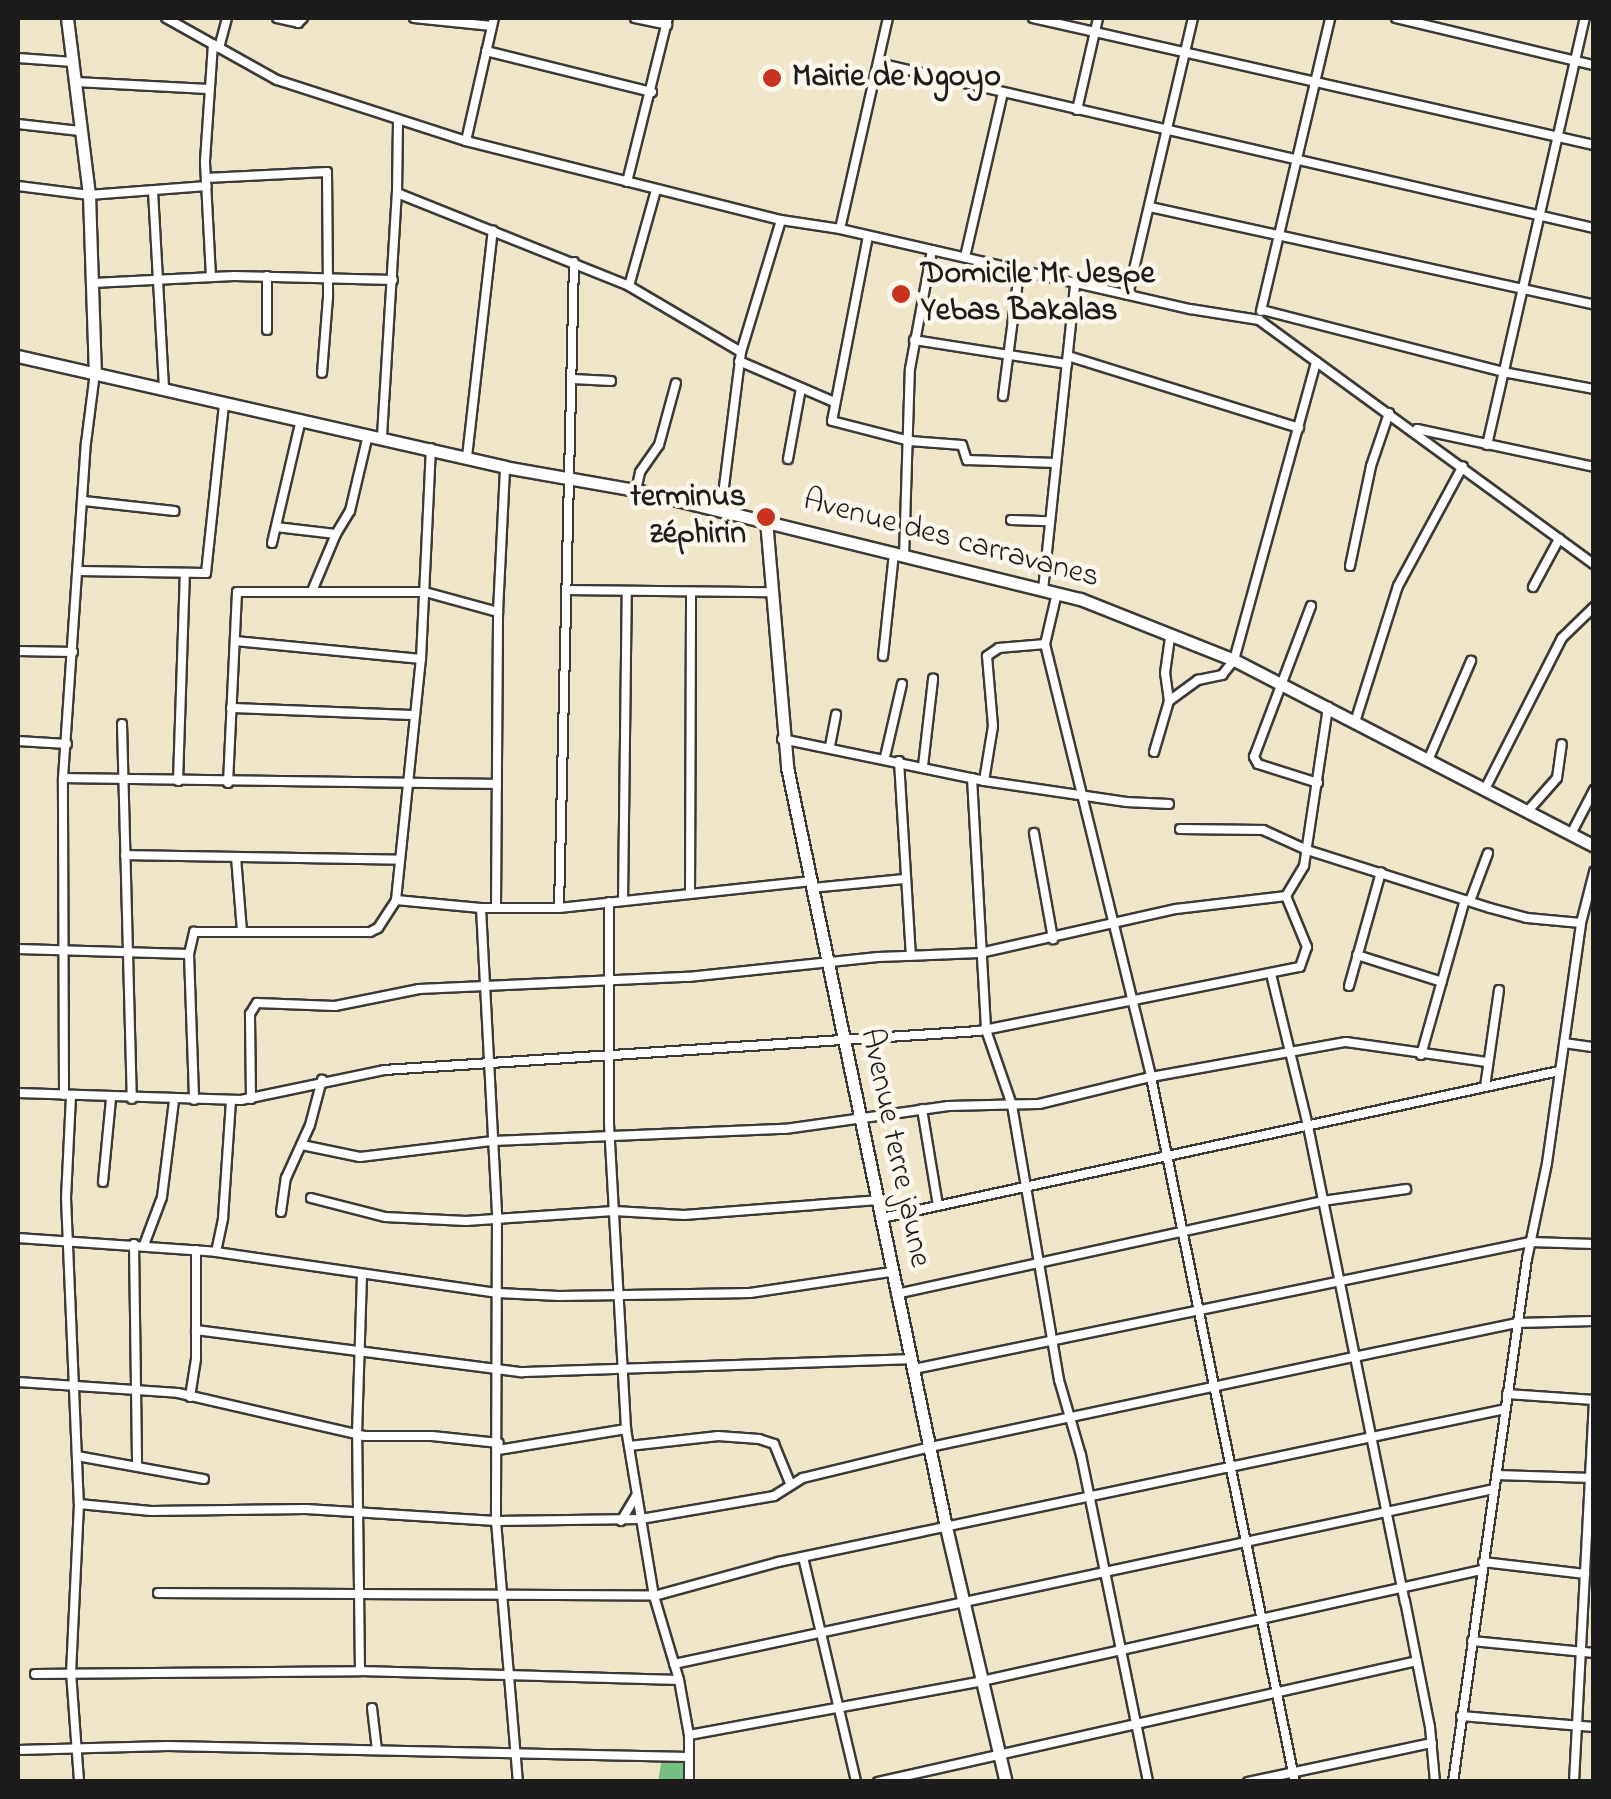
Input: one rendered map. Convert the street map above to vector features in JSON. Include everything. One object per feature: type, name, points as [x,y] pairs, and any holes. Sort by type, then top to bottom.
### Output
[{"type":"street","points":[[67,18],[88,195],[95,373],[64,778],[62,949],[66,1198],[79,1504],[71,1672],[79,1782]]},
{"type":"street","points":[[166,18],[277,80],[466,141],[782,220],[840,229],[1019,272],[1259,320],[1594,564]]},
{"type":"street","points":[[211,277],[206,182],[208,90],[216,46],[227,18]]},
{"type":"street","points":[[277,18],[298,23],[304,18]]},
{"type":"street","points":[[414,18],[493,22],[466,141]]},
{"type":"street","points":[[626,182],[668,21],[635,18]]},
{"type":"street","points":[[840,229],[888,18]]},
{"type":"street","points":[[1032,18],[1594,145]]},
{"type":"street","points":[[1077,110],[1098,18]]},
{"type":"street","points":[[1128,294],[1193,18]]},
{"type":"street","points":[[1259,320],[1330,18]]},
{"type":"street","points":[[1396,18],[1594,64]]},
{"type":"street","points":[[1487,444],[1585,18]]},
{"type":"street","points":[[486,51],[652,92]]},
{"type":"street","points":[[18,58],[73,62]]},
{"type":"street","points":[[878,63],[1594,228]]},
{"type":"street","points":[[76,82],[208,90]]},
{"type":"street","points":[[965,258],[1003,92]]},
{"type":"street","points":[[312,591],[350,511],[376,434],[392,280],[398,122]]},
{"type":"street","points":[[18,124],[80,131]]},
{"type":"street","points":[[18,186],[88,195],[153,192],[206,182],[324,170],[328,277],[322,373]]},
{"type":"street","points":[[629,286],[656,190]]},
{"type":"street","points":[[153,192],[164,388]]},
{"type":"street","points":[[397,193],[629,286],[740,356],[834,402]]},
{"type":"street","points":[[1150,207],[1594,305]]},
{"type":"street","points":[[721,510],[740,356],[782,220]]},
{"type":"street","points":[[467,457],[494,230]]},
{"type":"street","points":[[868,236],[831,417],[835,422],[910,441],[962,446],[967,460],[1056,463]]},
{"type":"street","points":[[883,656],[899,554],[910,441],[914,340],[932,250]]},
{"type":"street","points":[[558,908],[574,262]]},
{"type":"street","points":[[1003,396],[1019,272]]},
{"type":"street","points":[[93,283],[267,276],[392,280]]},
{"type":"street","points":[[266,330],[267,276]]},
{"type":"street","points":[[1043,590],[1075,284]]},
{"type":"street","points":[[1262,310],[1504,372],[1594,389]]},
{"type":"street","points":[[914,340],[1010,356],[1068,360],[1298,428]]},
{"type":"street","name":"Avenue des carravanes","points":[[18,356],[224,404],[376,434],[504,467],[636,490],[1057,593],[1234,660],[1356,719],[1594,846]]},
{"type":"street","points":[[1169,702],[1198,680],[1222,675],[1234,660],[1316,362]]},
{"type":"street","points":[[574,379],[611,382]]},
{"type":"street","points":[[636,490],[640,472],[659,445],[676,384]]},
{"type":"street","points":[[788,459],[802,388]]},
{"type":"street","points":[[78,571],[208,570],[224,404]]},
{"type":"street","points":[[1350,566],[1371,466],[1389,413]]},
{"type":"street","points":[[272,543],[301,419]]},
{"type":"street","points":[[1412,428],[1594,467]]},
{"type":"street","points":[[194,1100],[189,954],[194,932],[370,932],[378,928],[396,900],[421,660],[431,448]]},
{"type":"street","points":[[1356,719],[1398,586],[1464,466]]},
{"type":"street","points":[[496,908],[498,612],[504,467]]},
{"type":"street","points":[[84,501],[174,511]]},
{"type":"street","name":"Avenue terre jaune","points":[[766,520],[782,739],[891,1272],[1006,1782]]},
{"type":"street","points":[[1011,520],[1049,521]]},
{"type":"street","points":[[276,526],[336,534]]},
{"type":"street","points":[[1533,587],[1559,539]]},
{"type":"street","points":[[178,781],[185,573]]},
{"type":"street","points":[[568,590],[769,592]]},
{"type":"street","points":[[228,783],[237,592],[425,592],[498,612]]},
{"type":"street","points":[[623,901],[627,592]]},
{"type":"street","points":[[690,893],[691,593]]},
{"type":"street","points":[[1057,593],[1045,644],[1150,1076],[1179,1233],[1264,1620],[1295,1782]]},
{"type":"street","points":[[1311,606],[1254,756],[1258,764],[1318,783]]},
{"type":"street","points":[[1486,788],[1562,638],[1594,606]]},
{"type":"street","points":[[1154,752],[1169,702],[1165,672],[1170,636]]},
{"type":"street","points":[[235,641],[421,660]]},
{"type":"street","points":[[984,780],[992,726],[987,656],[998,648],[1045,644]]},
{"type":"street","points":[[18,651],[73,652]]},
{"type":"street","points":[[1429,758],[1471,661]]},
{"type":"street","points":[[924,766],[933,679]]},
{"type":"street","points":[[884,757],[902,684]]},
{"type":"street","points":[[250,1099],[250,1014],[254,1004],[335,1006],[419,989],[760,972],[828,961],[980,953],[1054,940],[1176,909],[1286,896],[1296,883],[1307,850],[1328,706]]},
{"type":"street","points":[[231,708],[414,715]]},
{"type":"street","points":[[830,746],[836,715]]},
{"type":"street","points":[[122,724],[132,1099]]},
{"type":"street","points":[[782,739],[972,778],[1085,796],[1169,804]]},
{"type":"street","points":[[18,741],[66,744]]},
{"type":"street","points":[[1527,812],[1558,778],[1562,744]]},
{"type":"street","points":[[899,761],[903,880],[911,956]]},
{"type":"street","points":[[64,778],[407,786],[497,784]]},
{"type":"street","points":[[972,778],[986,1030],[1012,1106],[1053,1340],[1081,1454],[1086,1496],[1148,1782]]},
{"type":"street","points":[[1571,834],[1594,790]]},
{"type":"street","points":[[1180,829],[1247,828],[1279,835],[1307,850],[1527,918],[1580,926],[1594,933]]},
{"type":"street","points":[[1034,832],[1054,940]]},
{"type":"street","points":[[1421,1056],[1468,900],[1488,852]]},
{"type":"street","points":[[125,856],[400,860]]},
{"type":"street","points":[[236,857],[242,932]]},
{"type":"street","points":[[1349,986],[1381,872]]},
{"type":"street","points":[[1453,1782],[1517,1323],[1547,1163],[1580,926],[1594,872]]},
{"type":"street","points":[[396,900],[481,908],[558,908],[690,893],[903,880]]},
{"type":"street","points":[[18,1093],[231,1101],[278,1096],[322,1080],[401,1069],[986,1030],[1300,967],[1306,961],[1303,933],[1286,896]]},
{"type":"street","points":[[608,902],[610,1137],[626,1430],[654,1596],[679,1680],[689,1735],[689,1782]]},
{"type":"street","points":[[481,908],[498,1216],[496,1521],[518,1782]]},
{"type":"street","points":[[18,949],[189,954]]},
{"type":"street","points":[[1357,955],[1442,982]]},
{"type":"street","points":[[1271,974],[1308,1126],[1402,1586],[1432,1742],[1435,1782]]},
{"type":"street","points":[[1484,1088],[1499,990]]},
{"type":"street","points":[[302,1145],[360,1157],[493,1141],[785,1130],[922,1109],[1038,1104],[1150,1076],[1346,1042],[1421,1056],[1486,1062]]},
{"type":"street","points":[[1564,1043],[1594,1047]]},
{"type":"street","points":[[882,1218],[1559,1070]]},
{"type":"street","points":[[281,1212],[286,1178],[302,1145],[322,1080]]},
{"type":"street","points":[[104,1182],[112,1099]]},
{"type":"street","points":[[137,1466],[139,1244],[162,1197],[174,1100]]},
{"type":"street","points":[[216,1252],[223,1218],[231,1101]]},
{"type":"street","points":[[922,1109],[938,1206]]},
{"type":"street","points":[[896,1294],[1323,1200],[1406,1189]]},
{"type":"street","points":[[311,1198],[385,1217],[466,1220],[614,1211],[684,1214],[877,1200]]},
{"type":"street","points":[[18,1238],[216,1252],[498,1293],[750,1293],[891,1272]]},
{"type":"street","points":[[196,1330],[499,1369],[913,1364],[1196,1312],[1338,1278],[1530,1242],[1594,1244]]},
{"type":"street","points":[[190,1396],[196,1330],[196,1250]]},
{"type":"street","points":[[360,1671],[357,1434],[362,1274]]},
{"type":"street","points":[[79,1504],[152,1512],[306,1510],[496,1521],[621,1522],[774,1496],[790,1483],[930,1447],[1354,1356],[1517,1323],[1594,1321]]},
{"type":"street","points":[[18,1382],[137,1387],[357,1434],[498,1447],[626,1430]]},
{"type":"street","points":[[1507,1394],[1594,1400],[1590,1556],[1584,1574],[1574,1782]]},
{"type":"street","points":[[158,1592],[654,1596],[803,1557],[1229,1464],[1505,1409]]},
{"type":"street","points":[[629,1446],[718,1436],[759,1439],[774,1444],[790,1483]]},
{"type":"street","points":[[77,1456],[204,1478]]},
{"type":"street","points":[[1496,1475],[1592,1478]]},
{"type":"street","points":[[674,1664],[1494,1489]]},
{"type":"street","points":[[621,1522],[637,1493]]},
{"type":"street","points":[[803,1557],[856,1782]]},
{"type":"street","points":[[689,1735],[982,1681],[1264,1620],[1482,1566],[1584,1574]]},
{"type":"street","points":[[1472,1641],[1594,1653]]},
{"type":"street","points":[[878,1782],[1417,1661]]},
{"type":"street","points":[[35,1674],[360,1671],[679,1680]]},
{"type":"street","points":[[372,1708],[377,1750]]},
{"type":"street","points":[[1461,1716],[1594,1727]]},
{"type":"street","points":[[1248,1782],[1432,1742]]},
{"type":"street","points":[[18,1750],[377,1750],[689,1757]]},
{"type":"green space","points":[[662,1758],[688,1762],[685,1781],[658,1782]]},
{"type":"place","name":"Mairie de Ngoyo","points":[[772,78]]},
{"type":"place","name":"Domicile Mr Jespe Yebas Bakalas","points":[[901,294]]},
{"type":"place","name":"terminus zéphirin","points":[[766,517]]}]
